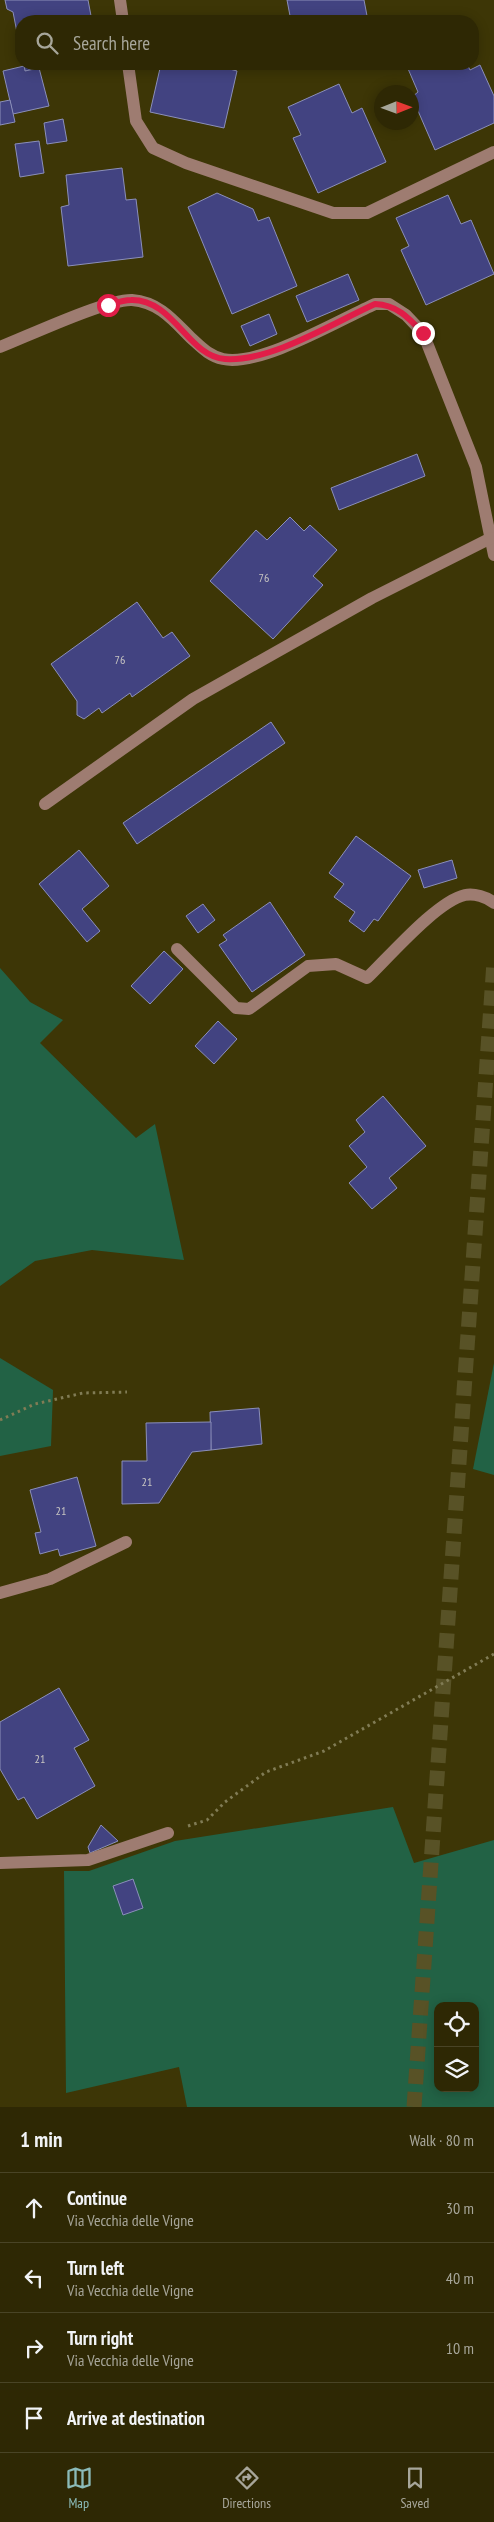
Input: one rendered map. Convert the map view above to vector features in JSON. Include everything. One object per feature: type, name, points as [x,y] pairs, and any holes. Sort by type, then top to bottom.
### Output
[{"type":"street","points":[[120,0],[121,15]]},
{"type":"street","points":[[129,70],[136,121],[153,148],[186,163],[333,213],[367,213],[494,152]]},
{"type":"street","points":[[0,347],[108,305],[131,300],[146,302],[162,310],[206,352],[224,359],[260,356],[375,304],[389,304],[406,315],[423,333],[476,467],[491,529],[494,555]]},
{"type":"street","points":[[45,804],[193,699],[491,529]]},
{"type":"street","points":[[177,949],[236,1008],[249,1009],[308,966],[336,964],[367,978],[442,905],[465,895],[487,897],[494,903]]},
{"type":"street","points":[[0,1593],[50,1579],[126,1542]]},
{"type":"street","points":[[0,1863],[88,1860],[168,1832]]},
{"type":"path","points":[[0,1420],[44,1402],[83,1393],[127,1392]]},
{"type":"path","points":[[168,1832],[207,1820],[225,1802],[266,1772],[324,1751],[494,1654]]},
{"type":"green space","points":[[0,968],[30,1002],[63,1020],[40,1043],[136,1138],[155,1124],[184,1260],[92,1250],[35,1261],[0,1286]]},
{"type":"green space","points":[[0,1358],[53,1390],[51,1446],[0,1456]]},
{"type":"green space","points":[[494,1363],[494,1475],[473,1469]]},
{"type":"green space","points":[[393,1807],[414,1863],[494,1840],[494,2107],[187,2107],[179,2067],[66,2093],[64,1871],[89,1871],[175,1841]]},
{"type":"building","points":[[5,0],[88,0],[91,15],[15,15],[15,22],[13,12],[7,9]]},
{"type":"building","points":[[287,0],[364,0],[367,15],[290,15]]},
{"type":"building","points":[[480,65],[494,96],[494,123],[435,150],[419,113],[419,85],[415,85],[409,70],[479,70]]},
{"type":"building","points":[[15,68],[15,70],[25,71],[40,70],[49,106],[13,114],[3,71]]},
{"type":"building","points":[[160,70],[237,71],[224,128],[150,112]]},
{"type":"building","points":[[339,84],[352,113],[362,108],[386,162],[318,193],[293,138],[301,135],[288,107]]},
{"type":"building","points":[[10,100],[15,122],[0,125],[0,102]]},
{"type":"building","points":[[63,119],[67,141],[47,144],[44,123]]},
{"type":"building","points":[[39,141],[44,173],[20,177],[15,144]]},
{"type":"building","points":[[122,168],[126,200],[136,199],[143,257],[68,266],[61,207],[69,205],[66,175]]},
{"type":"building","points":[[217,193],[253,209],[258,221],[269,217],[297,286],[232,314],[188,207]]},
{"type":"building","points":[[448,195],[461,224],[471,220],[494,274],[426,305],[401,250],[409,246],[396,218]]},
{"type":"building","points":[[348,274],[359,300],[307,322],[296,296]]},
{"type":"building","points":[[269,314],[277,334],[250,346],[241,326]]},
{"type":"building","points":[[417,454],[425,476],[339,510],[331,488]]},
{"type":"building","points":[[290,517],[304,531],[310,525],[337,550],[313,576],[323,585],[273,639],[210,581],[256,530],[267,540]]},
{"type":"building","points":[[137,602],[163,638],[172,632],[190,656],[132,697],[130,693],[102,713],[99,708],[84,719],[77,715],[77,701],[51,664]]},
{"type":"building","points":[[271,722],[285,743],[137,844],[123,823]]},
{"type":"building","points":[[356,836],[411,876],[378,921],[374,919],[364,932],[349,921],[355,912],[334,897],[344,884],[329,873]]},
{"type":"building","points":[[79,850],[109,886],[82,909],[100,931],[87,942],[39,884]]},
{"type":"building","points":[[452,860],[457,878],[424,888],[418,870]]},
{"type":"building","points":[[270,902],[305,955],[252,992],[219,945],[227,940],[223,935]]},
{"type":"building","points":[[203,904],[215,920],[198,933],[186,916]]},
{"type":"building","points":[[164,951],[183,969],[150,1004],[131,986]]},
{"type":"building","points":[[218,1021],[237,1039],[214,1064],[195,1046]]},
{"type":"building","points":[[383,1096],[426,1146],[389,1178],[397,1188],[372,1209],[349,1183],[367,1167],[349,1146],[365,1132],[356,1120]]},
{"type":"building","points":[[259,1408],[262,1444],[211,1450],[210,1412]]},
{"type":"building","points":[[211,1422],[211,1450],[192,1452],[159,1503],[122,1504],[122,1461],[147,1461],[146,1423]]},
{"type":"building","points":[[77,1477],[96,1546],[60,1556],[58,1549],[40,1554],[35,1533],[41,1532],[30,1490]]},
{"type":"building","points":[[59,1688],[89,1740],[74,1748],[95,1786],[37,1819],[24,1797],[18,1800],[0,1769],[0,1722]]},
{"type":"building","points":[[101,1825],[118,1841],[90,1853],[88,1847]]},
{"type":"building","points":[[133,1879],[143,1908],[123,1915],[113,1886]]},
{"type":"tunnel","points":[[414,2107],[494,962]]},
{"type":"route","points":[[108,305],[131,300],[146,302],[162,310],[206,352],[224,359],[260,356],[375,304],[389,304],[406,315],[423,333]]}]
